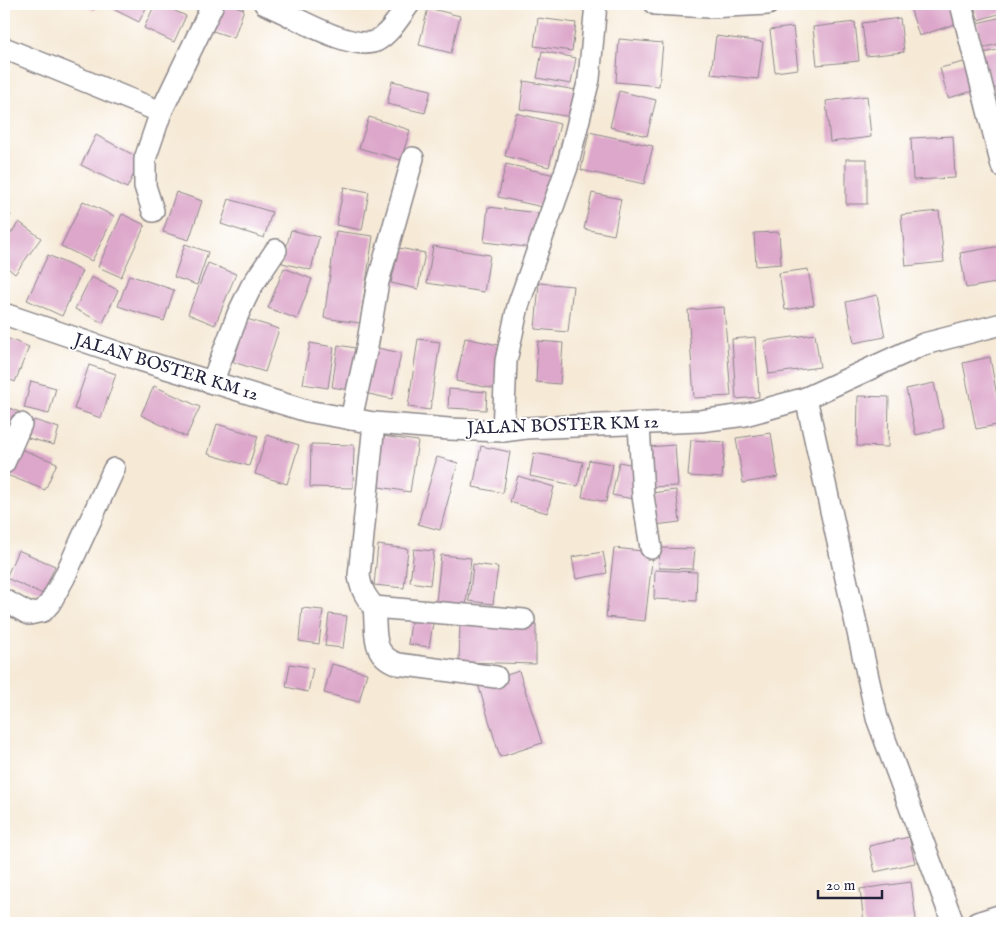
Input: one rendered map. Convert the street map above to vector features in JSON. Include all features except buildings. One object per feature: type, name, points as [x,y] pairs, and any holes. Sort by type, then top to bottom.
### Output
[{"type":"street","points":[[153,211],[145,186],[143,172],[145,159],[161,112],[213,4]]},
{"type":"street","points":[[265,4],[324,31],[360,44],[378,40],[386,34],[409,4]]},
{"type":"street","points":[[503,431],[506,361],[518,306],[567,167],[589,79],[596,4]]},
{"type":"street","points":[[655,4],[709,8],[768,4]]},
{"type":"street","points":[[961,4],[1002,166]]},
{"type":"street","points":[[4,48],[161,112]]},
{"type":"street","points":[[351,419],[367,348],[378,282],[413,158]]},
{"type":"street","points":[[212,383],[238,314],[251,287],[276,250]]},
{"type":"street","name":"JALAN BOSTER KM 12","points":[[4,314],[50,331],[212,383],[307,411],[374,423],[503,431],[526,428],[640,424],[745,415],[806,398],[924,344],[1002,324]]},
{"type":"street","points":[[806,398],[877,718],[953,923]]},
{"type":"street","points":[[374,423],[359,576],[360,588],[374,606],[379,652],[385,660],[398,664],[496,677]]},
{"type":"street","points":[[4,463],[21,424]]},
{"type":"street","points":[[640,424],[643,496],[651,548]]},
{"type":"street","points":[[4,600],[29,614],[36,614],[46,607],[64,578],[114,469]]},
{"type":"street","points":[[374,606],[524,620]]},
{"type":"street","points":[[977,923],[1002,916]]}]
